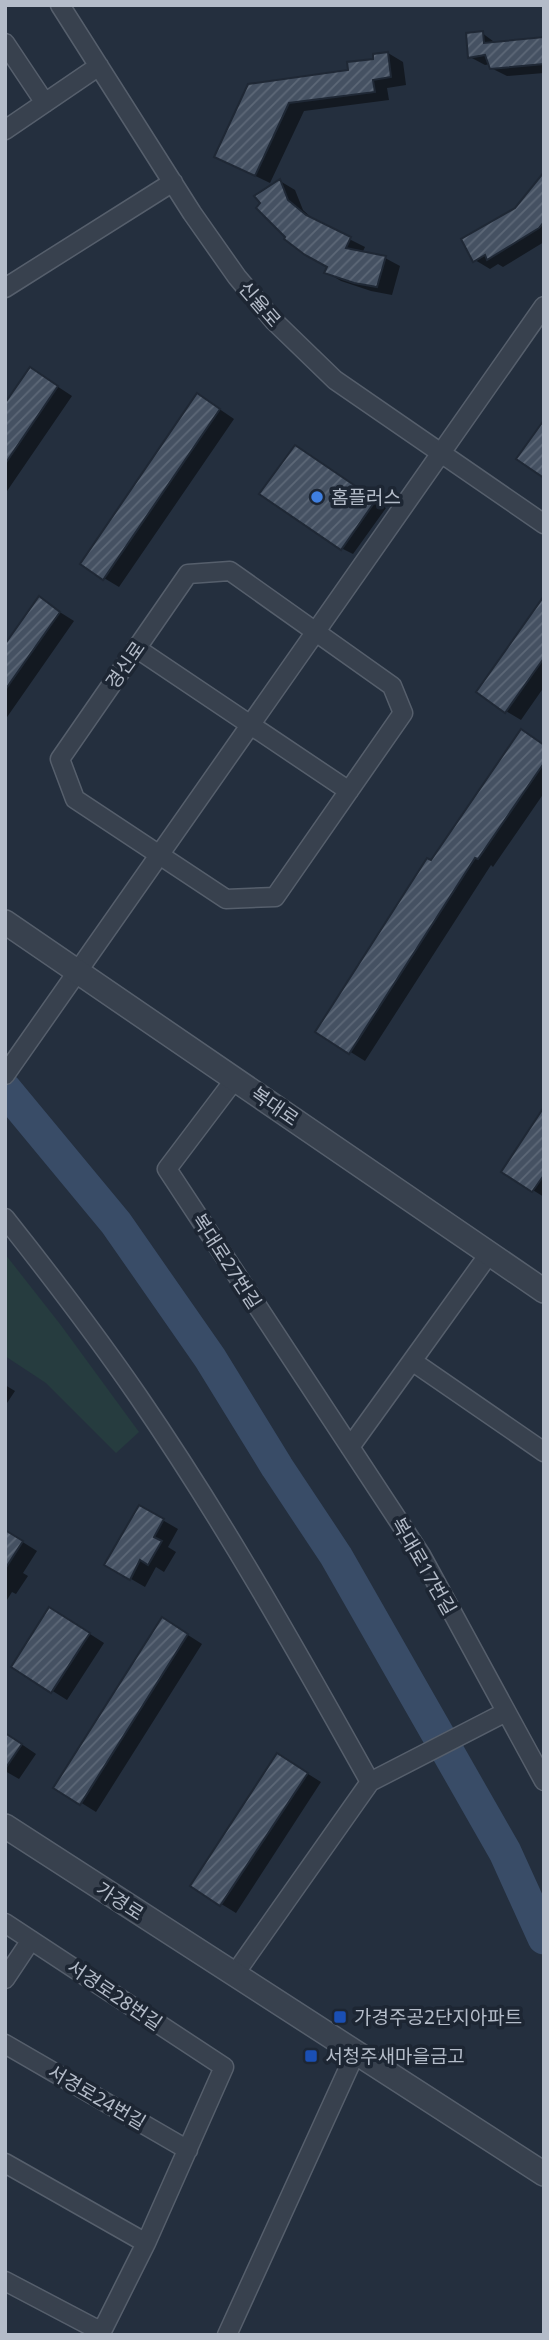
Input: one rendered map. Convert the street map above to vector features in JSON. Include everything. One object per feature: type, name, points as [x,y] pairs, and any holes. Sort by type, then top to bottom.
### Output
[{"type":"street","name":"신율로","points":[[60,5],[237,277],[274,321],[335,380],[544,524]]},
{"type":"street","points":[[5,43],[45,103]]},
{"type":"street","points":[[5,130],[99,66]]},
{"type":"street","points":[[5,288],[173,182]]},
{"type":"street","points":[[5,1075],[544,306]]},
{"type":"street","name":"경신로","points":[[230,570],[392,686],[402,713],[275,897],[226,899],[75,799],[60,759],[136,648],[188,575],[230,570]]},
{"type":"street","points":[[136,648],[349,791]]},
{"type":"street","name":"복대로","points":[[5,922],[544,1291]]},
{"type":"street","name":"복대로27번길","points":[[235,1079],[167,1169],[350,1447]]},
{"type":"street","points":[[5,1218],[69,1299],[139,1397],[191,1477],[297,1652],[370,1782]]},
{"type":"street","points":[[350,1447],[489,1254]]},
{"type":"street","points":[[412,1361],[544,1452]]},
{"type":"street","name":"복대로17번길","points":[[350,1447],[421,1555],[544,1781]]},
{"type":"street","points":[[234,1975],[370,1782],[506,1712]]},
{"type":"street","name":"가경로","points":[[6,1830],[544,2174]]},
{"type":"street","name":"서경로28번길","points":[[5,1923],[224,2067],[188,2150]]},
{"type":"street","points":[[5,1979],[31,1940]]},
{"type":"street","name":"서경로24번길","points":[[5,2044],[188,2150]]},
{"type":"street","points":[[227,2335],[355,2054]]},
{"type":"street","points":[[5,2281],[101,2333],[188,2150]]},
{"type":"street","points":[[5,2163],[146,2243]]},
{"type":"green space","points":[[5,1254],[139,1432],[116,1453],[46,1383],[5,1356]]},
{"type":"building","points":[[483,31],[484,43],[544,37],[544,64],[490,69],[485,55],[468,58],[466,33]]},
{"type":"building","points":[[388,52],[391,77],[373,80],[375,92],[289,103],[255,176],[214,157],[248,84],[348,70],[347,62],[373,59],[373,54]]},
{"type":"building","points":[[544,172],[544,222],[539,228],[487,260],[485,255],[473,262],[461,239],[515,208]]},
{"type":"building","points":[[280,179],[288,200],[306,215],[351,237],[346,248],[386,256],[377,287],[324,273],[327,267],[284,239],[256,208],[260,203],[254,196]]},
{"type":"building","points":[[30,367],[58,386],[5,464],[5,403]]},
{"type":"building","points":[[197,393],[220,409],[103,580],[80,564]]},
{"type":"building","points":[[544,420],[544,478],[516,459]]},
{"type":"building","name":"홈플러스","points":[[295,445],[376,500],[341,550],[259,494]]},
{"type":"building","points":[[39,596],[60,612],[5,690],[5,644]]},
{"type":"building","points":[[544,596],[544,658],[505,713],[476,692]]},
{"type":"building","points":[[521,729],[544,745],[544,763],[478,859],[475,858],[349,1054],[315,1032],[427,858],[431,860]]},
{"type":"building","points":[[544,1107],[544,1175],[532,1192],[501,1172]]},
{"type":"building","points":[[139,1505],[164,1519],[154,1537],[162,1541],[148,1565],[140,1560],[130,1580],[104,1565]]},
{"type":"building","points":[[5,1530],[23,1541],[5,1569]]},
{"type":"building","points":[[49,1607],[90,1633],[51,1693],[11,1667]]},
{"type":"building","points":[[162,1617],[188,1634],[80,1805],[53,1788]]},
{"type":"building","points":[[5,1733],[22,1744],[5,1769]]},
{"type":"building","points":[[277,1753],[308,1773],[220,1906],[190,1886]]},
{"type":"waterway","points":[[5,1089],[116,1223],[210,1358],[336,1556],[505,1852],[544,1938]]},
{"type":"place","name":"홈플러스","points":[[317,497]]},
{"type":"place","name":"가경주공2단지아파트","points":[[340,2017]]},
{"type":"place","name":"서청주새마을금고","points":[[311,2056]]}]
